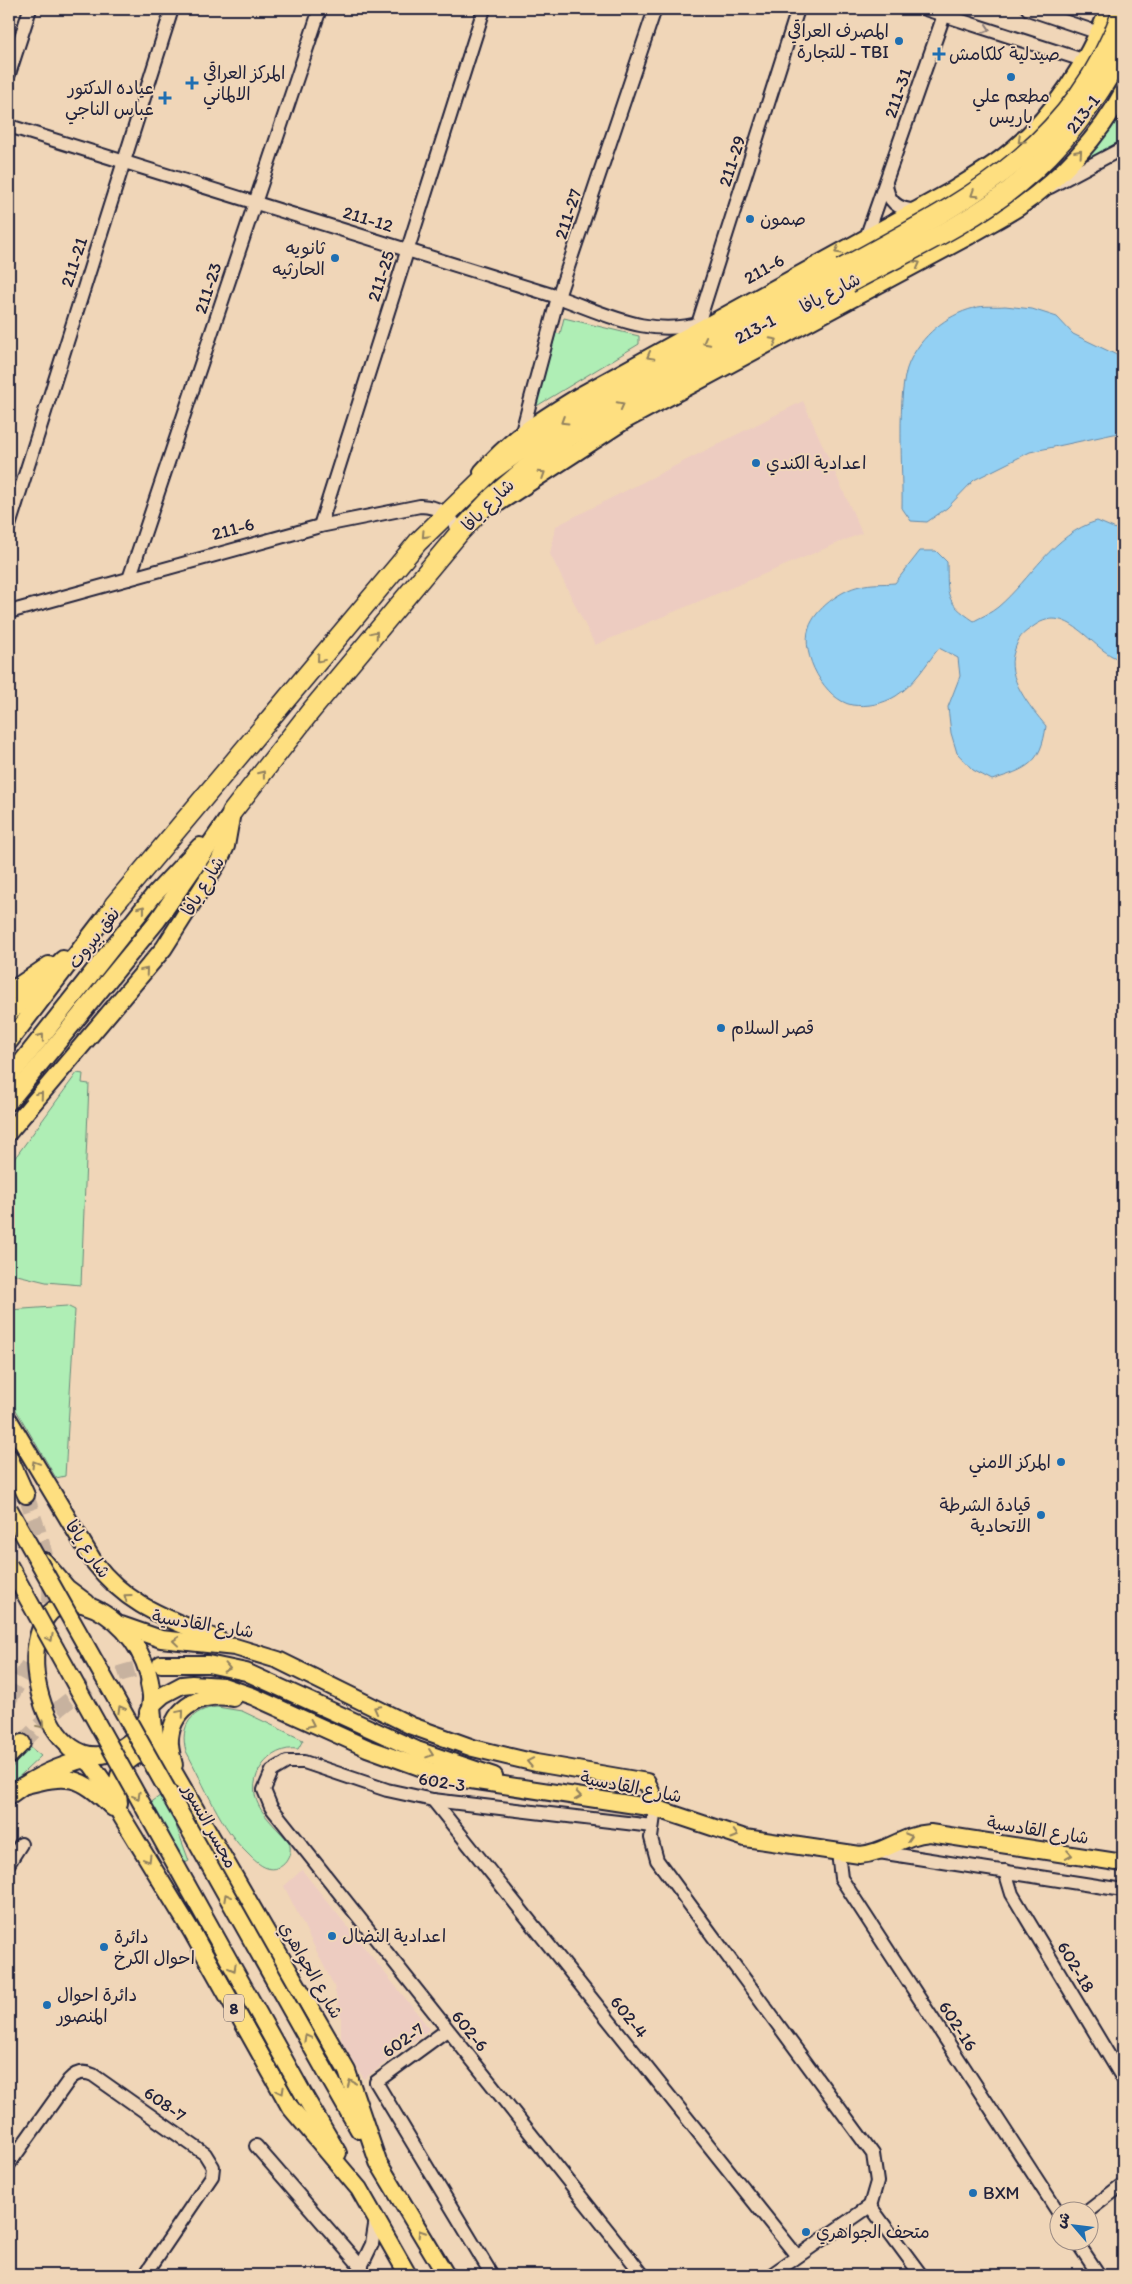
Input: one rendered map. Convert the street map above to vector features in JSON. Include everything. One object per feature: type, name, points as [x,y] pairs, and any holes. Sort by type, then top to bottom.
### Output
[{"type":"highway","name":"شارع يافا","points":[[232,812],[310,712],[460,532],[493,497],[567,438],[611,410],[845,276],[976,193],[1026,154],[1065,113],[1090,78],[1123,10]]},
{"type":"highway","name":"شارع يافا","points":[[114,905],[396,568],[451,508],[491,471],[542,434],[596,401],[845,276],[951,227],[1017,185],[1063,141],[1087,111],[1123,50]]},
{"type":"main road","points":[[1084,61],[1109,9]]},
{"type":"main road","name":"211-6","points":[[451,508],[503,448],[522,432],[581,395],[717,318],[953,190],[996,162],[1044,118],[1065,91],[1084,61]]},
{"type":"main road","name":"213-1","points":[[460,532],[512,493],[624,421],[969,236],[1020,206],[1042,188],[1086,145],[1104,123],[1123,92]]},
{"type":"main road","points":[[9,1102],[14,1083],[157,921],[232,812]]},
{"type":"main road","name":"شارع يافا","points":[[9,1132],[164,948],[219,861],[226,846],[232,812]]},
{"type":"main road","name":"نفق بيروت","points":[[9,1014],[114,905]]},
{"type":"main road","name":"شارع يافا","points":[[9,1042],[114,905]]},
{"type":"main road","points":[[9,992],[68,954]]},
{"type":"main road","name":"شارع يافا","points":[[9,1420],[94,1562],[118,1590],[138,1605],[234,1647]]},
{"type":"main road","points":[[9,1457],[26,1495]]},
{"type":"main road","points":[[9,1499],[41,1558],[57,1578],[78,1597],[121,1625]]},
{"type":"main road","name":"مجسر النسور","points":[[9,1509],[378,2162]]},
{"type":"main road","points":[[9,1565],[305,2097],[359,2189]]},
{"type":"main road","points":[[24,1629],[38,1614],[63,1603],[81,1603],[96,1608]]},
{"type":"main road","name":"شارع القادسية","points":[[121,1625],[161,1639],[234,1647],[257,1653],[299,1668],[383,1713],[450,1741],[505,1756],[647,1782],[655,1808]]},
{"type":"main road","name":"شارع الجواهري","points":[[121,1625],[138,1648],[146,1666],[153,1730],[157,1743],[347,2071],[378,2162],[446,2275]]},
{"type":"main road","points":[[161,1664],[208,1664],[246,1672],[417,1750],[530,1788]]},
{"type":"main road","name":"شارع القادسية","points":[[151,1707],[172,1689],[192,1684],[208,1684],[238,1690],[368,1748],[431,1771],[464,1779],[655,1808],[745,1838],[860,1855],[879,1852],[902,1838],[930,1833],[1123,1863]]},
{"type":"main road","points":[[175,1776],[170,1739],[174,1722],[184,1709],[197,1700],[212,1695],[267,1704]]},
{"type":"main road","points":[[25,1700],[34,1716],[46,1731],[69,1748],[86,1753],[104,1754]]},
{"type":"main road","points":[[9,1796],[22,1786],[59,1766],[104,1754],[129,1743],[141,1729],[151,1707]]},
{"type":"main road","points":[[9,1756],[22,1743]]},
{"type":"main road","name":"8","points":[[69,1748],[85,1758],[98,1773],[122,1817],[192,1932],[290,2107],[359,2189],[408,2275]]},
{"type":"main road","points":[[122,1817],[116,1786],[118,1775],[124,1764],[133,1757],[142,1753],[151,1754],[160,1759],[175,1776]]},
{"type":"main road","points":[[22,1786],[48,1779],[76,1779],[95,1791],[122,1817]]},
{"type":"street","points":[[9,74],[30,9]]},
{"type":"street","name":"211-21","points":[[9,526],[172,9]]},
{"type":"street","name":"211-23","points":[[129,578],[320,9]]},
{"type":"street","name":"211-25","points":[[320,526],[484,9]]},
{"type":"street","name":"211-27","points":[[522,432],[558,297],[655,9]]},
{"type":"street","name":"211-29","points":[[698,324],[798,9]]},
{"type":"street","points":[[924,9],[1123,73]]},
{"type":"street","points":[[1028,9],[1123,41]]},
{"type":"street","name":"211-31","points":[[867,235],[944,15]]},
{"type":"street","name":"211-12","points":[[9,126],[558,297],[648,328],[673,329],[717,318]]},
{"type":"street","points":[[1042,188],[1056,185],[1123,148]]},
{"type":"street","points":[[886,183],[889,197],[894,203],[900,208],[915,210]]},
{"type":"street","name":"211-6","points":[[9,612],[320,526],[420,506],[451,508]]},
{"type":"street","points":[[451,508],[460,532]]},
{"type":"street","name":"602-3","points":[[271,1807],[264,1790],[266,1781],[272,1771],[287,1762],[312,1764],[387,1790],[433,1800],[652,1826]]},
{"type":"street","name":"602-4","points":[[433,1800],[797,2256]]},
{"type":"street","name":"602-6","points":[[271,1807],[643,2275]]},
{"type":"street","points":[[655,1808],[651,1838],[656,1860],[874,2154],[877,2182],[870,2206],[771,2275]]},
{"type":"street","points":[[9,1863],[21,1844]]},
{"type":"street","name":"602-16","points":[[838,1852],[841,1878],[1052,2202]]},
{"type":"street","points":[[879,1852],[1123,1890]]},
{"type":"street","name":"602-18","points":[[1005,1871],[1012,1894],[1123,2079]]},
{"type":"street","name":"602-7","points":[[447,2030],[378,2079],[377,2084],[492,2275]]},
{"type":"street","name":"608-7","points":[[9,2164],[69,2080],[76,2074],[85,2072],[93,2075],[205,2154],[212,2162],[212,2176],[145,2275]]},
{"type":"street","points":[[256,2146],[360,2271],[372,2244],[376,2219]]},
{"type":"street","points":[[1100,2202],[1123,2184]]},
{"type":"street","points":[[870,2206],[921,2275]]},
{"type":"street","points":[[1084,2252],[1099,2275]]},
{"type":"shaded area","name":"اعدادية الكندي","points":[[803,401],[862,533],[595,645],[550,554],[556,526]]},
{"type":"shaded area","name":"اعدادية النضال","points":[[302,1870],[430,2029],[364,2079],[341,2040],[341,2018],[334,1986],[284,1886]]},
{"type":"green space","points":[[1123,105],[1123,142],[1072,172],[1101,140]]},
{"type":"green space","points":[[564,318],[639,336],[639,344],[535,407],[556,333],[560,334]]},
{"type":"green space","points":[[77,1073],[83,1074],[82,1083],[89,1084],[81,1285],[46,1282],[9,1273],[9,1166]]},
{"type":"green space","points":[[67,1306],[75,1310],[65,1476],[56,1478],[9,1398],[9,1310]]},
{"type":"green space","points":[[217,1707],[242,1711],[303,1740],[298,1749],[287,1749],[269,1758],[257,1775],[255,1785],[255,1795],[259,1806],[289,1842],[290,1852],[286,1862],[278,1868],[273,1869],[262,1866],[238,1844],[221,1819],[186,1751],[184,1734],[189,1720],[201,1711]]},
{"type":"green space","points":[[30,1747],[41,1756],[9,1786],[9,1771]]},
{"type":"green space","points":[[164,1793],[189,1861],[181,1865],[146,1806]]},
{"type":"water","points":[[1005,306],[1032,309],[1057,317],[1073,334],[1123,358],[1123,432],[1030,452],[974,480],[947,508],[927,522],[911,521],[902,508],[901,454],[901,412],[905,376],[909,363],[920,344],[944,321],[964,311],[978,307]]},
{"type":"water","points":[[1097,521],[1123,532],[1123,660],[1112,656],[1070,624],[1059,620],[1047,620],[1034,626],[1021,636],[1014,652],[1013,671],[1026,701],[1046,726],[1044,739],[1036,757],[1023,768],[992,780],[973,770],[957,753],[951,733],[948,707],[960,676],[958,658],[939,648],[903,691],[891,699],[875,704],[858,706],[842,701],[833,695],[817,674],[808,650],[809,628],[823,607],[837,596],[864,585],[895,583],[920,551],[936,551],[947,562],[948,590],[953,603],[974,621],[998,607],[1043,558],[1068,536],[1081,527]]},
{"type":"tunnel","points":[[26,1495],[46,1559],[49,1575],[50,1592],[46,1624]]},
{"type":"tunnel","points":[[9,1700],[37,1649]]},
{"type":"tunnel","points":[[22,1743],[53,1713],[83,1691],[116,1675],[158,1665]]},
{"type":"place","name":"المصرف العراقي للتجارة - TBI","points":[[899,41]]},
{"type":"place","name":"صيدلية كلكامش","points":[[939,54]]},
{"type":"place","name":"مطعم علي باريس","points":[[1011,77]]},
{"type":"place","name":"المركز العراقي الالماني","points":[[192,83]]},
{"type":"place","name":"عياده الدكتور عباس الناجي","points":[[165,98]]},
{"type":"place","name":"صمون","points":[[750,219]]},
{"type":"place","name":"ثانويه الحارثيه","points":[[335,258]]},
{"type":"place","name":"اعدادية الكندي","points":[[756,463]]},
{"type":"place","name":"قصر السلام","points":[[721,1028]]},
{"type":"place","name":"المركز الامني","points":[[1061,1462]]},
{"type":"place","name":"قيادة الشرطة الاتحادية","points":[[1041,1515]]},
{"type":"place","name":"اعدادية النضال","points":[[332,1936]]},
{"type":"place","name":"دائرة احوال الكرخ","points":[[104,1947]]},
{"type":"place","name":"دائرة احوال المنصور","points":[[47,2005]]},
{"type":"place","name":"BXM","points":[[973,2193]]},
{"type":"place","name":"متحف الجواهري","points":[[806,2232]]}]
